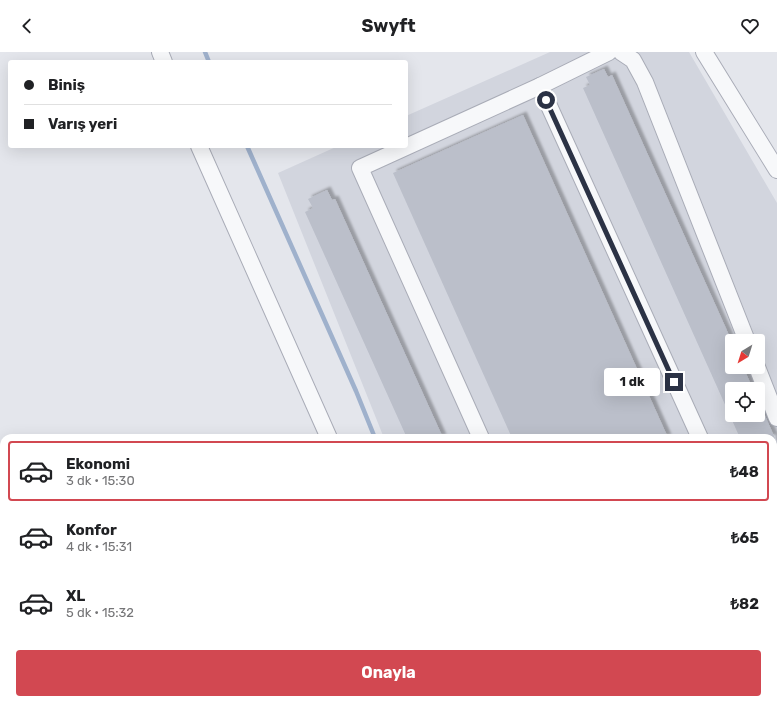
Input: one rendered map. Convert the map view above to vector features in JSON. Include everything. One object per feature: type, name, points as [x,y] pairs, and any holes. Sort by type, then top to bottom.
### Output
[{"type":"street","points":[[408,146],[540,86],[609,52]]},
{"type":"street","points":[[621,52],[633,60],[645,82],[744,334]]},
{"type":"street","points":[[704,52],[777,170]]},
{"type":"street","points":[[540,86],[698,434]]},
{"type":"street","points":[[200,148],[327,434]]},
{"type":"street","points":[[404,148],[360,168],[479,434]]},
{"type":"street","points":[[760,374],[777,418]]},
{"type":"shaded area","points":[[550,52],[689,52],[777,203],[777,434],[382,434],[278,173],[334,148],[408,148],[408,115]]},
{"type":"building","points":[[604,69],[608,77],[612,75],[728,334],[725,334],[725,374],[746,374],[750,382],[725,382],[725,405],[583,88],[590,85],[586,77]]},
{"type":"building","points":[[523,115],[666,434],[510,434],[393,173]]},
{"type":"building","points":[[327,190],[332,200],[335,199],[441,434],[405,434],[305,212],[313,208],[308,199]]},
{"type":"building","points":[[765,416],[773,434],[738,434],[733,422],[765,422]]},
{"type":"waterway","points":[[205,52],[208,60]]},
{"type":"waterway","points":[[248,148],[356,391],[373,434]]},
{"type":"route","points":[[546,100],[674,382]]}]
